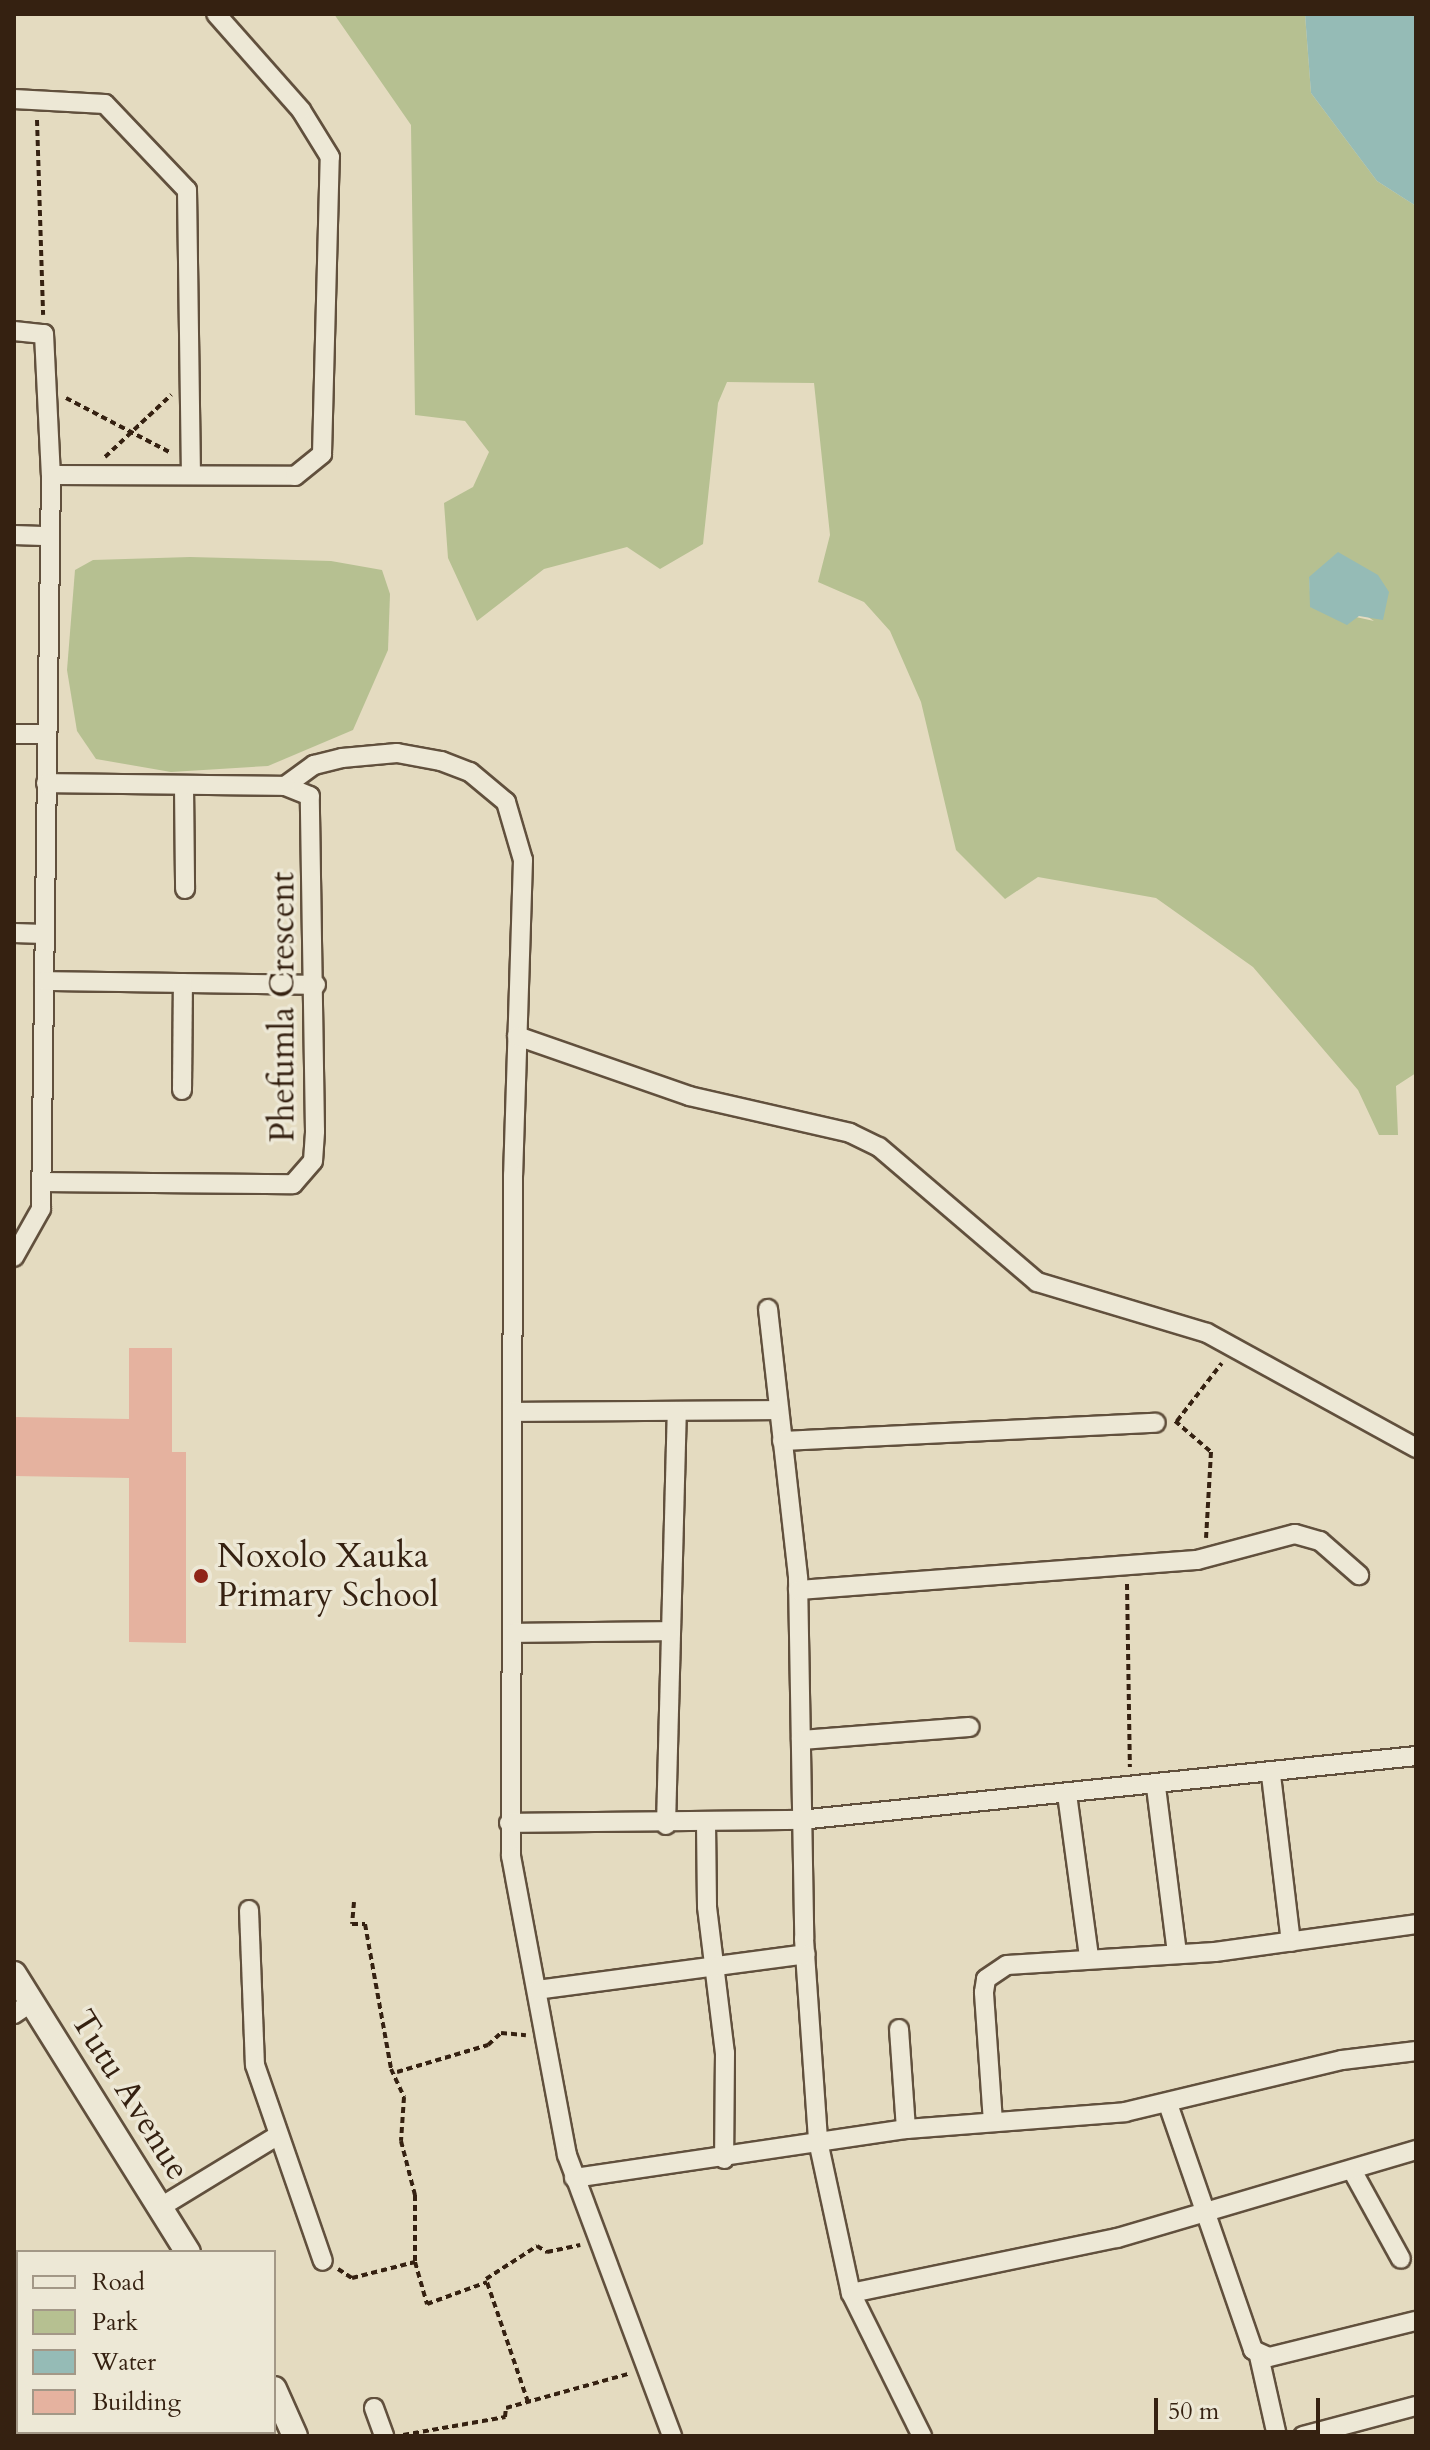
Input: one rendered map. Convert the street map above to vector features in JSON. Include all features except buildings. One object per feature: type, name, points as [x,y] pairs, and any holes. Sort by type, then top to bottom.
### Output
[{"type":"street","points":[[51,475],[191,469],[295,476],[323,450],[330,157],[301,110],[216,14]]},
{"type":"street","points":[[14,99],[105,104],[187,190],[191,469]]},
{"type":"street","points":[[14,331],[44,334],[51,475],[41,1182],[37,1225],[14,1257]]},
{"type":"street","points":[[14,535],[50,536]]},
{"type":"street","points":[[14,734],[47,734]]},
{"type":"street","points":[[46,783],[285,786],[314,765],[397,753],[470,772],[506,802],[524,874],[517,1036],[512,1412],[514,1633],[509,1823],[537,1990],[574,2178],[595,2239],[649,2367],[672,2436]]},
{"type":"street","points":[[184,786],[185,889]]},
{"type":"street","name":"Phefumla Crescent","points":[[41,1182],[300,1180],[313,1161],[316,807],[304,791],[285,786]]},
{"type":"street","points":[[14,933],[44,934]]},
{"type":"street","points":[[44,981],[316,985]]},
{"type":"street","points":[[182,1090],[183,983]]},
{"type":"street","points":[[517,1036],[689,1096],[850,1133],[879,1147],[1037,1282],[1235,1348],[1416,1448]]},
{"type":"street","points":[[768,1309],[798,1590],[800,1820],[818,2141],[851,2293],[922,2436]]},
{"type":"street","points":[[512,1412],[777,1410]]},
{"type":"street","points":[[666,1825],[677,1411]]},
{"type":"street","points":[[782,1441],[1156,1423]]},
{"type":"street","points":[[798,1590],[1126,1567],[1206,1558],[1295,1534],[1320,1541],[1359,1575]]},
{"type":"street","points":[[514,1633],[671,1631]]},
{"type":"street","points":[[801,1740],[969,1727]]},
{"type":"street","points":[[509,1823],[666,1825],[800,1820],[1156,1787],[1416,1756]]},
{"type":"street","points":[[1271,1775],[1291,1942]]},
{"type":"street","points":[[1156,1787],[1177,1953]]},
{"type":"street","points":[[1067,1794],[1089,1957]]},
{"type":"street","points":[[706,1823],[713,1962],[725,2053],[724,2159]]},
{"type":"street","points":[[249,1910],[250,2027],[277,2136],[323,2261]]},
{"type":"street","points":[[993,2122],[986,1979],[1007,1965],[1291,1942],[1416,1924]]},
{"type":"street","points":[[537,1990],[713,1962],[806,1954]]},
{"type":"street","name":"Tutu Avenue","points":[[14,1974],[23,2008],[187,2250]]},
{"type":"street","points":[[899,2029],[906,2129]]},
{"type":"street","points":[[574,2178],[724,2159],[818,2141],[906,2129],[1168,2104],[1293,2070],[1416,2051]]},
{"type":"street","points":[[1168,2104],[1245,2338],[1259,2356],[1277,2436]]},
{"type":"street","points":[[159,2208],[277,2136]]},
{"type":"street","points":[[851,2293],[1006,2265],[1204,2214],[1353,2172],[1416,2150]]},
{"type":"street","points":[[1353,2172],[1401,2259]]},
{"type":"street","points":[[1259,2356],[1416,2321]]},
{"type":"street","points":[[14,2436],[15,2391]]},
{"type":"street","points":[[276,2393],[295,2436]]},
{"type":"street","points":[[1303,2436],[1416,2406]]},
{"type":"street","points":[[374,2408],[384,2436]]},
{"type":"path","points":[[36,99],[44,334]]},
{"type":"path","points":[[91,475],[127,430],[191,379]]},
{"type":"path","points":[[48,388],[191,469]]},
{"type":"path","points":[[1156,1423],[1177,1421],[1235,1348]]},
{"type":"path","points":[[1177,1421],[1211,1452],[1206,1558]]},
{"type":"path","points":[[1126,1567],[1133,1789]]},
{"type":"path","points":[[323,2261],[352,2278],[415,2262],[421,2253],[397,2072],[369,1971],[365,1924],[352,1924],[354,1902]]},
{"type":"path","points":[[397,2072],[488,2045],[501,2033],[545,2033]]},
{"type":"path","points":[[415,2262],[427,2304],[487,2282],[537,2246],[559,2251],[595,2239]]},
{"type":"path","points":[[487,2282],[528,2402]]},
{"type":"path","points":[[401,2436],[505,2417],[506,2408],[649,2367]]},
{"type":"green space","points":[[334,14],[1305,14],[1311,93],[1377,181],[1416,206],[1416,1073],[1396,1086],[1398,1135],[1379,1135],[1358,1090],[1253,967],[1156,898],[1038,877],[1005,899],[956,850],[921,702],[890,631],[864,602],[818,582],[830,535],[814,383],[727,382],[718,403],[703,544],[660,569],[627,547],[544,569],[477,621],[448,558],[444,503],[473,487],[489,452],[465,421],[415,415],[411,125]],"holes":[[[1309,577],[1374,621],[1311,607]]]},
{"type":"green space","points":[[190,557],[331,561],[382,570],[390,594],[388,650],[353,730],[268,766],[171,772],[96,759],[77,731],[67,670],[75,570],[93,560]]},
{"type":"water","points":[[1305,14],[1416,14],[1416,206],[1377,181],[1311,93]]},
{"type":"water","points":[[1338,552],[1378,575],[1389,592],[1383,620],[1359,616],[1347,625],[1310,607],[1309,577]]},
{"type":"place","name":"Noxolo Xauka Primary School","points":[[201,1576]]}]
